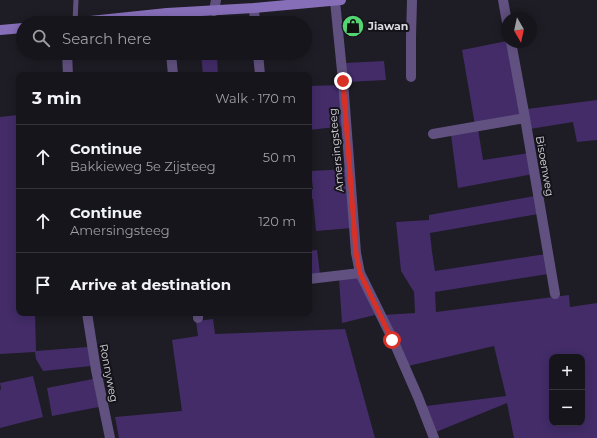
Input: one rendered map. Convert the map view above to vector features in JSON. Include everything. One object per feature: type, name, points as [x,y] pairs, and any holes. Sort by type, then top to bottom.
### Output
[{"type":"street","points":[[214,11],[216,0]]},
{"type":"street","points":[[180,16],[214,11],[338,0]]},
{"type":"street","name":"Amersingsteeg","points":[[338,0],[356,253],[360,273],[418,397],[434,438]]},
{"type":"street","points":[[411,78],[412,0]]},
{"type":"street","points":[[503,0],[505,12]]},
{"type":"street","points":[[254,8],[255,16]]},
{"type":"street","points":[[0,30],[16,29]]},
{"type":"street","name":"Bisoenweg","points":[[512,48],[555,294]]},
{"type":"street","points":[[67,60],[68,72]]},
{"type":"street","points":[[172,60],[173,72]]},
{"type":"street","points":[[259,60],[260,72]]},
{"type":"street","points":[[434,134],[525,118]]},
{"type":"street","points":[[312,279],[360,273]]},
{"type":"street","name":"Ronnyweg","points":[[87,316],[96,370],[110,438]]},
{"type":"lane","points":[[75,16],[76,0]]},
{"type":"shaded area","points":[[501,42],[501,48],[508,48],[521,107],[519,116],[475,125],[462,50]]},
{"type":"shaded area","points":[[202,60],[217,60],[218,72],[203,72]]},
{"type":"shaded area","points":[[384,61],[386,80],[347,82],[345,63]]},
{"type":"shaded area","points":[[340,85],[344,126],[312,130],[312,86]]},
{"type":"shaded area","points":[[597,100],[597,140],[577,142],[573,122],[530,129],[527,109]]},
{"type":"shaded area","points":[[16,115],[16,316],[35,316],[36,351],[88,347],[91,366],[43,371],[36,359],[35,352],[0,354],[0,117]]},
{"type":"shaded area","points":[[478,129],[483,160],[529,153],[533,174],[458,188],[451,135]]},
{"type":"shaded area","points":[[347,169],[352,228],[316,231],[312,199],[312,171]]},
{"type":"shaded area","points":[[535,196],[538,214],[430,233],[435,271],[546,254],[548,274],[435,292],[436,312],[569,295],[570,307],[597,303],[597,438],[514,438],[507,403],[436,432],[426,406],[506,396],[494,346],[408,366],[383,315],[415,313],[414,292],[401,271],[396,222],[429,220],[429,215]]},
{"type":"shaded area","points":[[317,250],[320,274],[312,275],[312,251]]},
{"type":"shaded area","points":[[358,277],[375,315],[342,323],[339,279]]},
{"type":"shaded area","points":[[213,319],[215,334],[345,329],[375,438],[119,438],[115,417],[182,411],[172,340],[198,336],[196,321]]},
{"type":"shaded area","points":[[33,376],[43,417],[0,428],[0,383]]},
{"type":"shaded area","points":[[93,379],[99,407],[52,416],[47,388]]},
{"type":"place","name":"Jiawan","points":[[353,26]]},
{"type":"route","points":[[343,81],[356,253],[360,273],[392,340]]}]
